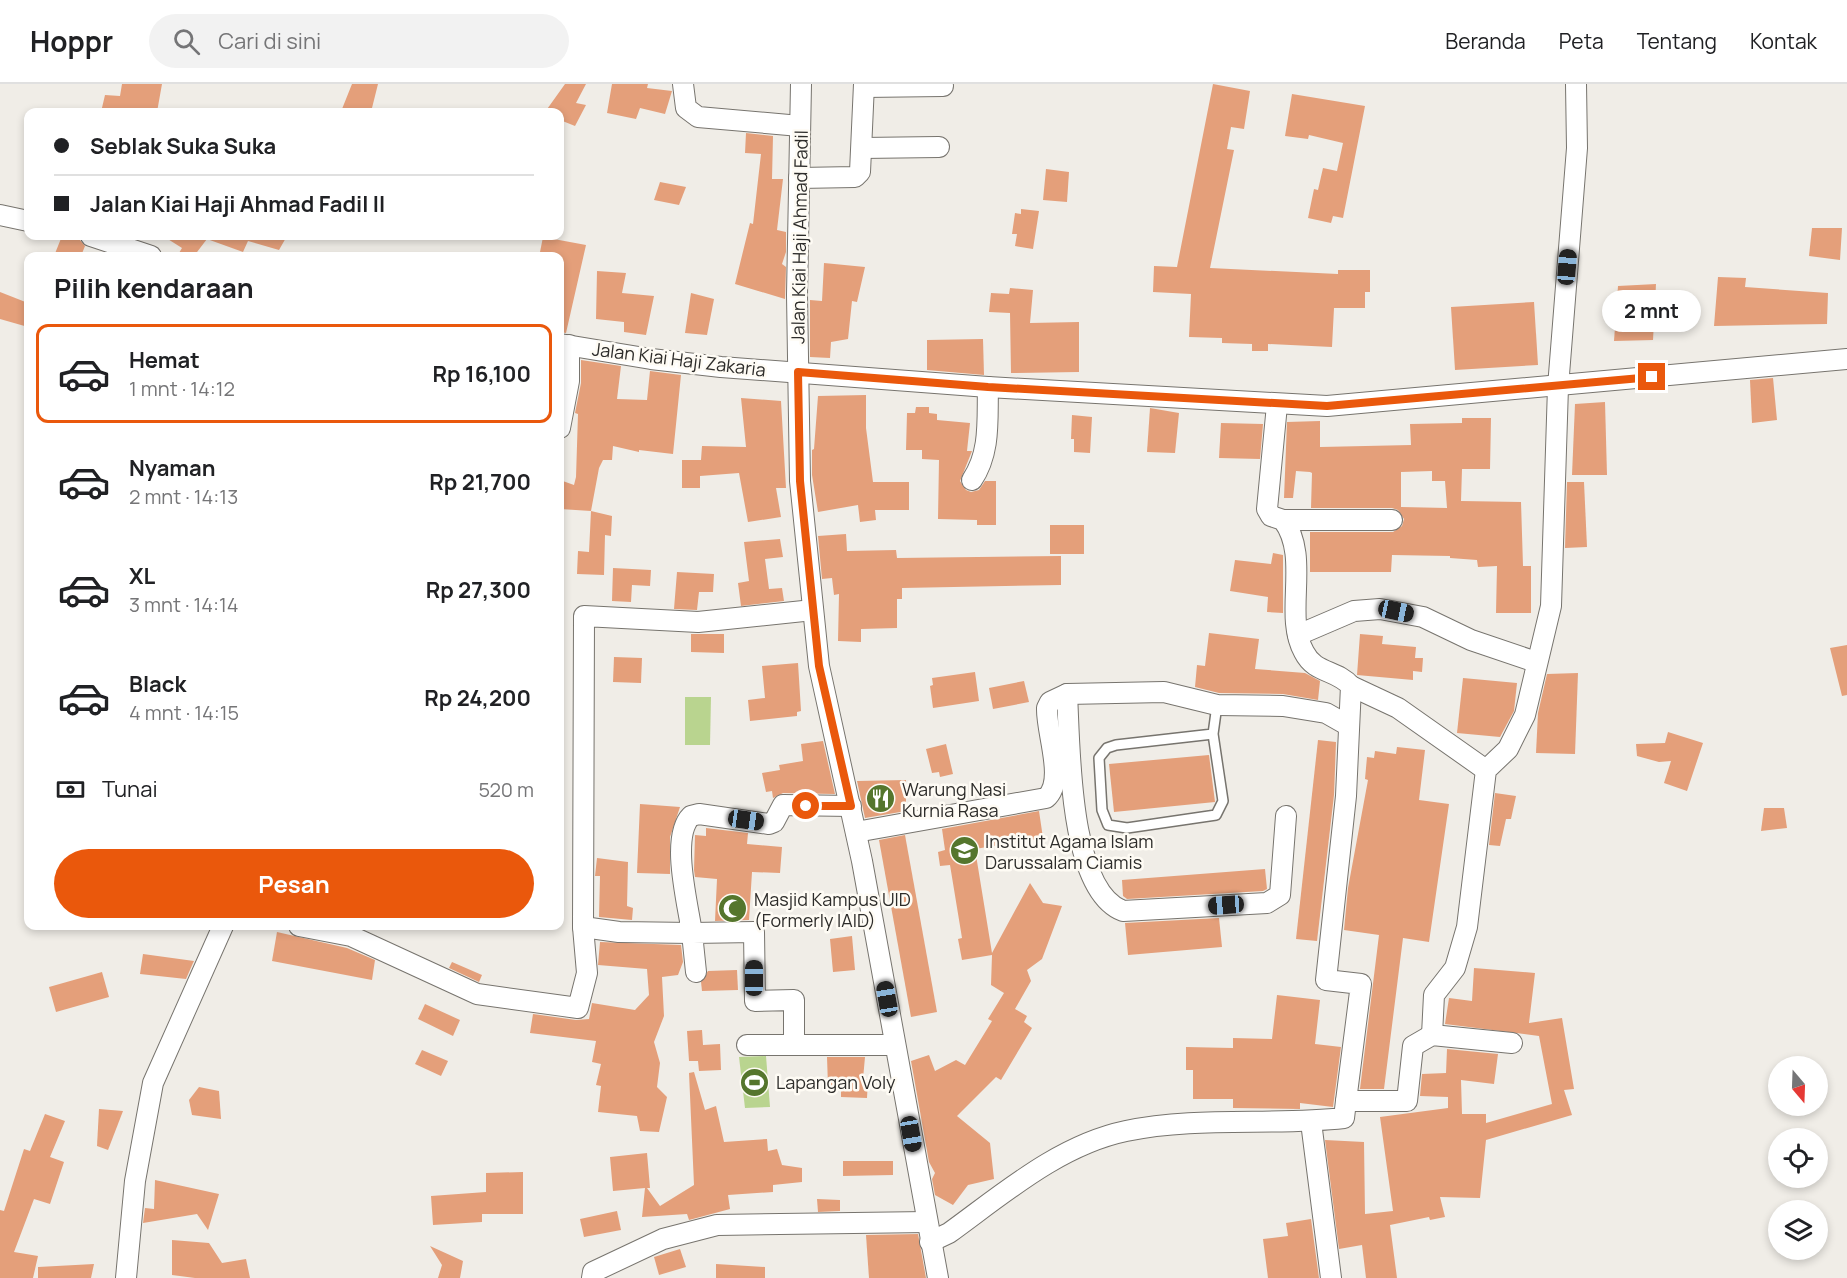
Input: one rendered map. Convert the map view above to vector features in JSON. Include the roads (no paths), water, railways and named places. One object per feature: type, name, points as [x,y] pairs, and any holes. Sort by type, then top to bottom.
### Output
[{"type":"street","points":[[683,84],[686,108],[698,117],[800,126]]},
{"type":"street","name":"Jalan Kiai Haji Ahmad Fadil","points":[[801,84],[798,372],[800,481],[819,666],[856,831],[938,1278]]},
{"type":"street","points":[[1432,1035],[1434,995],[1455,968],[1467,927],[1486,770],[1508,749],[1525,715],[1551,606],[1558,387],[1577,148],[1575,84]]},
{"type":"street","points":[[799,178],[855,177],[861,169],[864,85],[943,86]]},
{"type":"street","points":[[862,148],[939,147]]},
{"type":"street","points":[[0,215],[24,220]]},
{"type":"street","points":[[103,240],[139,252]]},
{"type":"street","points":[[564,344],[569,381],[564,407]]},
{"type":"street","name":"Jalan Kiai Haji Zakaria","points":[[564,344],[651,359],[798,372],[988,387],[1327,406],[1558,387],[1847,358]]},
{"type":"street","points":[[972,480],[980,469],[985,449],[988,387]]},
{"type":"street","points":[[1277,405],[1267,509],[1271,516],[1283,520],[1392,520]]},
{"type":"street","points":[[1283,520],[1294,545],[1303,652],[1310,661],[1320,670],[1341,675],[1352,686],[1398,708],[1486,770]]},
{"type":"street","points":[[320,930],[351,936],[477,994],[579,1008],[587,973],[584,927],[584,616],[698,622],[813,610]]},
{"type":"street","points":[[1303,634],[1354,611],[1388,610],[1423,617],[1471,640],[1536,662]]},
{"type":"street","points":[[930,1242],[949,1233],[1058,1157],[1125,1131],[1166,1126],[1311,1122],[1344,1118],[1361,984],[1326,980],[1346,796],[1352,686]]},
{"type":"street","points":[[856,831],[1046,798],[1052,793],[1056,781],[1047,708],[1050,702],[1067,694],[1164,692],[1217,705],[1283,706],[1326,713],[1349,726]]},
{"type":"street","points":[[1067,694],[1072,804],[1089,871],[1102,897],[1112,907],[1123,911],[1267,903],[1276,899],[1280,895],[1286,816]]},
{"type":"street","points":[[696,972],[681,866],[684,826],[691,816],[699,814],[769,824],[774,822],[783,805],[851,806]]},
{"type":"street","points":[[584,927],[619,932],[754,932],[755,1000],[794,1000],[794,1045]]},
{"type":"street","points":[[126,1278],[135,1181],[153,1083],[218,930]]},
{"type":"street","points":[[1346,1101],[1407,1101],[1413,1046],[1432,1035],[1512,1043]]},
{"type":"street","points":[[747,1045],[895,1045]]},
{"type":"street","points":[[1311,1122],[1331,1278]]},
{"type":"street","points":[[592,1278],[593,1272],[663,1239],[717,1225],[927,1222]]},
{"type":"lane","points":[[1213,734],[1107,748],[1099,758],[1102,810],[1108,825],[1127,828],[1216,815],[1222,801],[1213,734],[1217,705]]},
{"type":"place","name":"Warung Nasi Kurnia Rasa","points":[[881,799]]},
{"type":"place","name":"Institut Agama Islam Darussalam Ciamis","points":[[964,851]]},
{"type":"place","name":"Masjid Kampus UID (Formerly IAID)","points":[[733,909]]},
{"type":"place","name":"Lapangan Voly","points":[[755,1082]]}]
